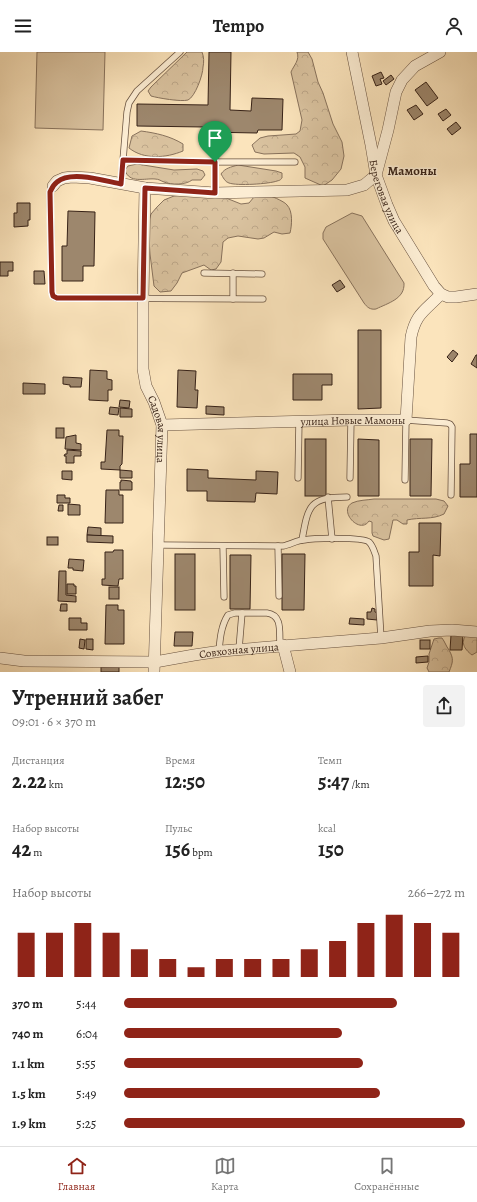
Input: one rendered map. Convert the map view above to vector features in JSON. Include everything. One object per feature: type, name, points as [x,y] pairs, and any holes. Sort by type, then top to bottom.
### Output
[{"type":"street","name":"Береговая улица","points":[[352,52],[372,144],[376,175],[387,205],[394,221],[430,280],[441,294]]},
{"type":"street","points":[[53,186],[57,181],[72,177],[90,178],[145,188],[215,193],[347,190],[364,185],[376,175],[390,124],[398,87],[405,76],[415,66],[440,52]]},
{"type":"street","name":"Садовая улица","points":[[145,188],[143,298],[144,376],[146,386],[154,402],[162,425],[154,667]]},
{"type":"street","points":[[441,294],[456,297],[477,294]]},
{"type":"street","name":"улица Новые Мамоны","points":[[162,425],[406,420],[413,326],[421,314],[441,294]]},
{"type":"street","name":"Совхозная улица","points":[[0,658],[39,662],[154,667],[219,651],[381,638],[430,631],[452,630],[477,632]]},
{"type":"street","points":[[282,645],[290,672]]},
{"type":"lane","points":[[121,184],[129,103],[137,91],[180,52]]},
{"type":"lane","points":[[215,143],[215,193]]},
{"type":"lane","points":[[123,160],[294,162]]},
{"type":"lane","points":[[53,186],[50,192],[53,296],[57,298],[262,299]]},
{"type":"lane","points":[[204,273],[262,274]]},
{"type":"lane","points":[[233,273],[233,299]]},
{"type":"lane","points":[[350,478],[351,420]]},
{"type":"lane","points":[[405,480],[406,420],[443,422],[450,424],[452,427],[451,495]]},
{"type":"lane","points":[[298,478],[299,421]]},
{"type":"lane","points":[[302,540],[308,512],[318,500],[347,496]]},
{"type":"lane","points":[[328,498],[332,539]]},
{"type":"lane","points":[[157,545],[278,546],[302,540],[332,539],[358,539],[369,542],[374,550],[377,562],[381,638]]},
{"type":"lane","points":[[224,546],[224,597]]},
{"type":"lane","points":[[278,546],[278,596]]},
{"type":"lane","points":[[219,651],[221,632],[227,617],[231,613],[267,613],[276,616],[282,645]]},
{"type":"lane","points":[[239,649],[242,613]]},
{"type":"green space","points":[[37,52],[105,52],[103,130],[35,128]]},
{"type":"green space","points":[[187,52],[202,52],[204,60],[200,80],[191,98],[188,100],[180,100],[151,96],[148,91],[151,87]]},
{"type":"green space","points":[[297,52],[308,52],[312,59],[318,82],[333,124],[342,142],[344,156],[341,169],[332,180],[323,186],[305,178],[305,167],[300,157],[294,153],[264,154],[255,152],[252,145],[260,138],[296,134],[300,131],[302,120],[291,72],[297,60]]},
{"type":"green space","points":[[141,131],[163,135],[178,141],[183,144],[183,151],[155,157],[141,155],[129,148],[132,136]]},
{"type":"green space","points":[[137,164],[174,170],[197,169],[203,171],[205,175],[201,180],[192,180],[186,183],[178,184],[167,183],[156,179],[134,179],[127,174],[125,170],[128,166]]},
{"type":"green space","points":[[238,165],[276,171],[282,173],[282,178],[278,181],[260,184],[233,184],[224,179],[221,174],[226,169]]},
{"type":"green space","points":[[182,195],[226,198],[241,204],[249,203],[254,197],[272,197],[284,202],[289,208],[292,218],[290,233],[282,234],[274,232],[264,238],[258,239],[238,236],[228,238],[223,242],[221,262],[216,269],[211,270],[204,265],[182,273],[171,291],[160,292],[154,286],[148,224],[151,214],[164,200]]},
{"type":"green space","points":[[352,213],[362,216],[404,283],[404,288],[399,297],[376,309],[366,306],[323,239],[323,233],[326,227]]},
{"type":"green space","points":[[374,499],[436,499],[444,501],[448,506],[444,514],[439,516],[407,520],[407,524],[393,520],[389,539],[384,540],[373,536],[372,522],[369,521],[365,525],[356,524],[349,516],[347,511],[348,507],[352,503]]},
{"type":"green space","points":[[467,634],[477,634],[477,652],[472,655],[463,643]]},
{"type":"green space","points":[[442,638],[451,653],[451,666],[449,672],[429,672],[427,668],[429,654],[434,639]]},
{"type":"building","points":[[209,52],[231,52],[230,110],[251,111],[252,98],[283,99],[282,130],[258,130],[257,133],[204,132],[204,127],[137,126],[137,104],[208,105]]},
{"type":"building","points":[[381,72],[384,78],[380,79],[382,84],[376,86],[372,76]]},
{"type":"building","points":[[391,75],[394,79],[386,85],[383,81]]},
{"type":"building","points":[[426,82],[438,98],[427,106],[415,90]]},
{"type":"building","points":[[416,105],[423,114],[414,120],[407,110]]},
{"type":"building","points":[[446,109],[451,115],[443,121],[438,114]]},
{"type":"building","points":[[456,122],[461,128],[452,135],[447,129]]},
{"type":"building","points":[[17,203],[30,203],[30,220],[28,220],[28,226],[14,227],[14,213],[17,213]]},
{"type":"building","points":[[68,211],[95,212],[94,266],[83,266],[83,281],[62,281],[62,246],[67,246]]},
{"type":"building","points":[[0,262],[13,262],[13,271],[8,271],[8,276],[0,276]]},
{"type":"building","points":[[34,271],[44,271],[45,284],[34,284]]},
{"type":"building","points":[[340,280],[345,287],[337,292],[332,285]]},
{"type":"building","points":[[358,330],[381,330],[381,408],[358,409]]},
{"type":"building","points":[[453,350],[458,354],[452,362],[447,357]]},
{"type":"building","points":[[477,355],[477,368],[471,364]]},
{"type":"building","points":[[90,370],[107,371],[107,379],[112,380],[112,390],[108,390],[108,401],[89,400]]},
{"type":"building","points":[[178,370],[196,371],[195,390],[198,390],[197,408],[177,407]]},
{"type":"building","points":[[293,374],[332,374],[332,385],[322,385],[322,400],[293,400]]},
{"type":"building","points":[[63,377],[82,378],[81,387],[70,387],[70,385],[63,384]]},
{"type":"building","points":[[23,383],[45,384],[45,394],[23,394]]},
{"type":"building","points":[[120,400],[130,401],[129,408],[119,407]]},
{"type":"building","points":[[206,406],[224,407],[224,415],[206,414]]},
{"type":"building","points":[[110,407],[119,408],[118,415],[109,414]]},
{"type":"building","points":[[120,408],[132,409],[132,417],[120,417]]},
{"type":"building","points":[[56,428],[64,428],[64,438],[56,438]]},
{"type":"building","points":[[107,430],[119,430],[119,436],[123,436],[122,464],[120,466],[120,470],[101,469],[101,462],[105,462]]},
{"type":"building","points":[[470,434],[477,434],[477,497],[460,497],[460,464],[470,464]]},
{"type":"building","points":[[76,435],[76,443],[81,444],[81,450],[65,449],[66,437]]},
{"type":"building","points":[[305,439],[326,439],[326,496],[305,496]]},
{"type":"building","points":[[358,439],[379,440],[379,496],[358,496]]},
{"type":"building","points":[[410,439],[432,439],[431,496],[410,496]]},
{"type":"building","points":[[67,450],[81,451],[81,456],[74,456],[74,463],[66,463],[66,456],[64,456],[67,454]]},
{"type":"building","points":[[187,469],[208,470],[208,478],[256,480],[256,471],[278,472],[277,494],[256,493],[255,502],[207,501],[207,491],[187,491]]},
{"type":"building","points":[[120,470],[132,471],[132,478],[120,478]]},
{"type":"building","points":[[62,471],[72,471],[72,480],[62,479]]},
{"type":"building","points":[[121,480],[131,481],[132,490],[120,490]]},
{"type":"building","points":[[106,490],[119,490],[119,495],[123,495],[123,523],[105,523]]},
{"type":"building","points":[[57,495],[65,495],[65,498],[70,498],[70,503],[57,503]]},
{"type":"building","points":[[68,504],[80,505],[80,515],[68,515]]},
{"type":"building","points":[[59,505],[63,505],[63,511],[58,511]]},
{"type":"building","points":[[419,523],[441,523],[440,556],[433,555],[433,586],[409,586],[409,552],[419,552]]},
{"type":"building","points":[[88,527],[101,528],[101,536],[87,535]]},
{"type":"building","points":[[87,535],[113,536],[113,543],[87,542]]},
{"type":"building","points":[[47,537],[58,537],[58,545],[47,545]]},
{"type":"building","points":[[114,550],[123,550],[123,579],[119,579],[118,586],[102,585],[102,579],[105,579],[105,552],[113,552]]},
{"type":"building","points":[[175,554],[195,554],[195,610],[175,610]]},
{"type":"building","points":[[282,554],[305,554],[304,610],[282,610]]},
{"type":"building","points":[[230,555],[251,555],[250,609],[230,609]]},
{"type":"building","points":[[69,559],[84,560],[83,571],[68,568]]},
{"type":"building","points":[[59,571],[66,571],[66,595],[76,596],[76,602],[58,601]]},
{"type":"building","points":[[67,584],[74,584],[74,586],[76,586],[76,594],[67,594]]},
{"type":"building","points":[[109,587],[119,587],[119,599],[109,599]]},
{"type":"building","points":[[61,604],[67,604],[67,611],[60,611]]},
{"type":"building","points":[[106,605],[118,605],[118,610],[124,610],[124,644],[105,644]]},
{"type":"building","points":[[372,608],[378,613],[377,620],[367,619],[367,612],[371,612]]},
{"type":"building","points":[[69,618],[81,618],[81,623],[87,623],[87,630],[69,630]]},
{"type":"building","points":[[350,618],[364,619],[364,625],[349,624]]},
{"type":"building","points":[[175,632],[193,632],[192,646],[174,646]]},
{"type":"building","points":[[463,634],[462,650],[450,650],[451,635]]},
{"type":"building","points":[[80,639],[85,640],[84,649],[79,648]]},
{"type":"building","points":[[86,639],[93,639],[93,650],[86,649]]},
{"type":"building","points":[[420,640],[430,640],[430,649],[420,649]]},
{"type":"building","points":[[428,656],[428,662],[416,663],[416,657]]},
{"type":"building","points":[[101,667],[119,667],[119,672],[101,672]]},
{"type":"district","name":"Мамоны","points":[[412,170]]},
{"type":"route","points":[[123,160],[215,162],[215,193],[145,188],[143,298],[57,298],[53,296],[50,192],[57,181],[72,177],[90,178],[121,184],[123,160]]}]
